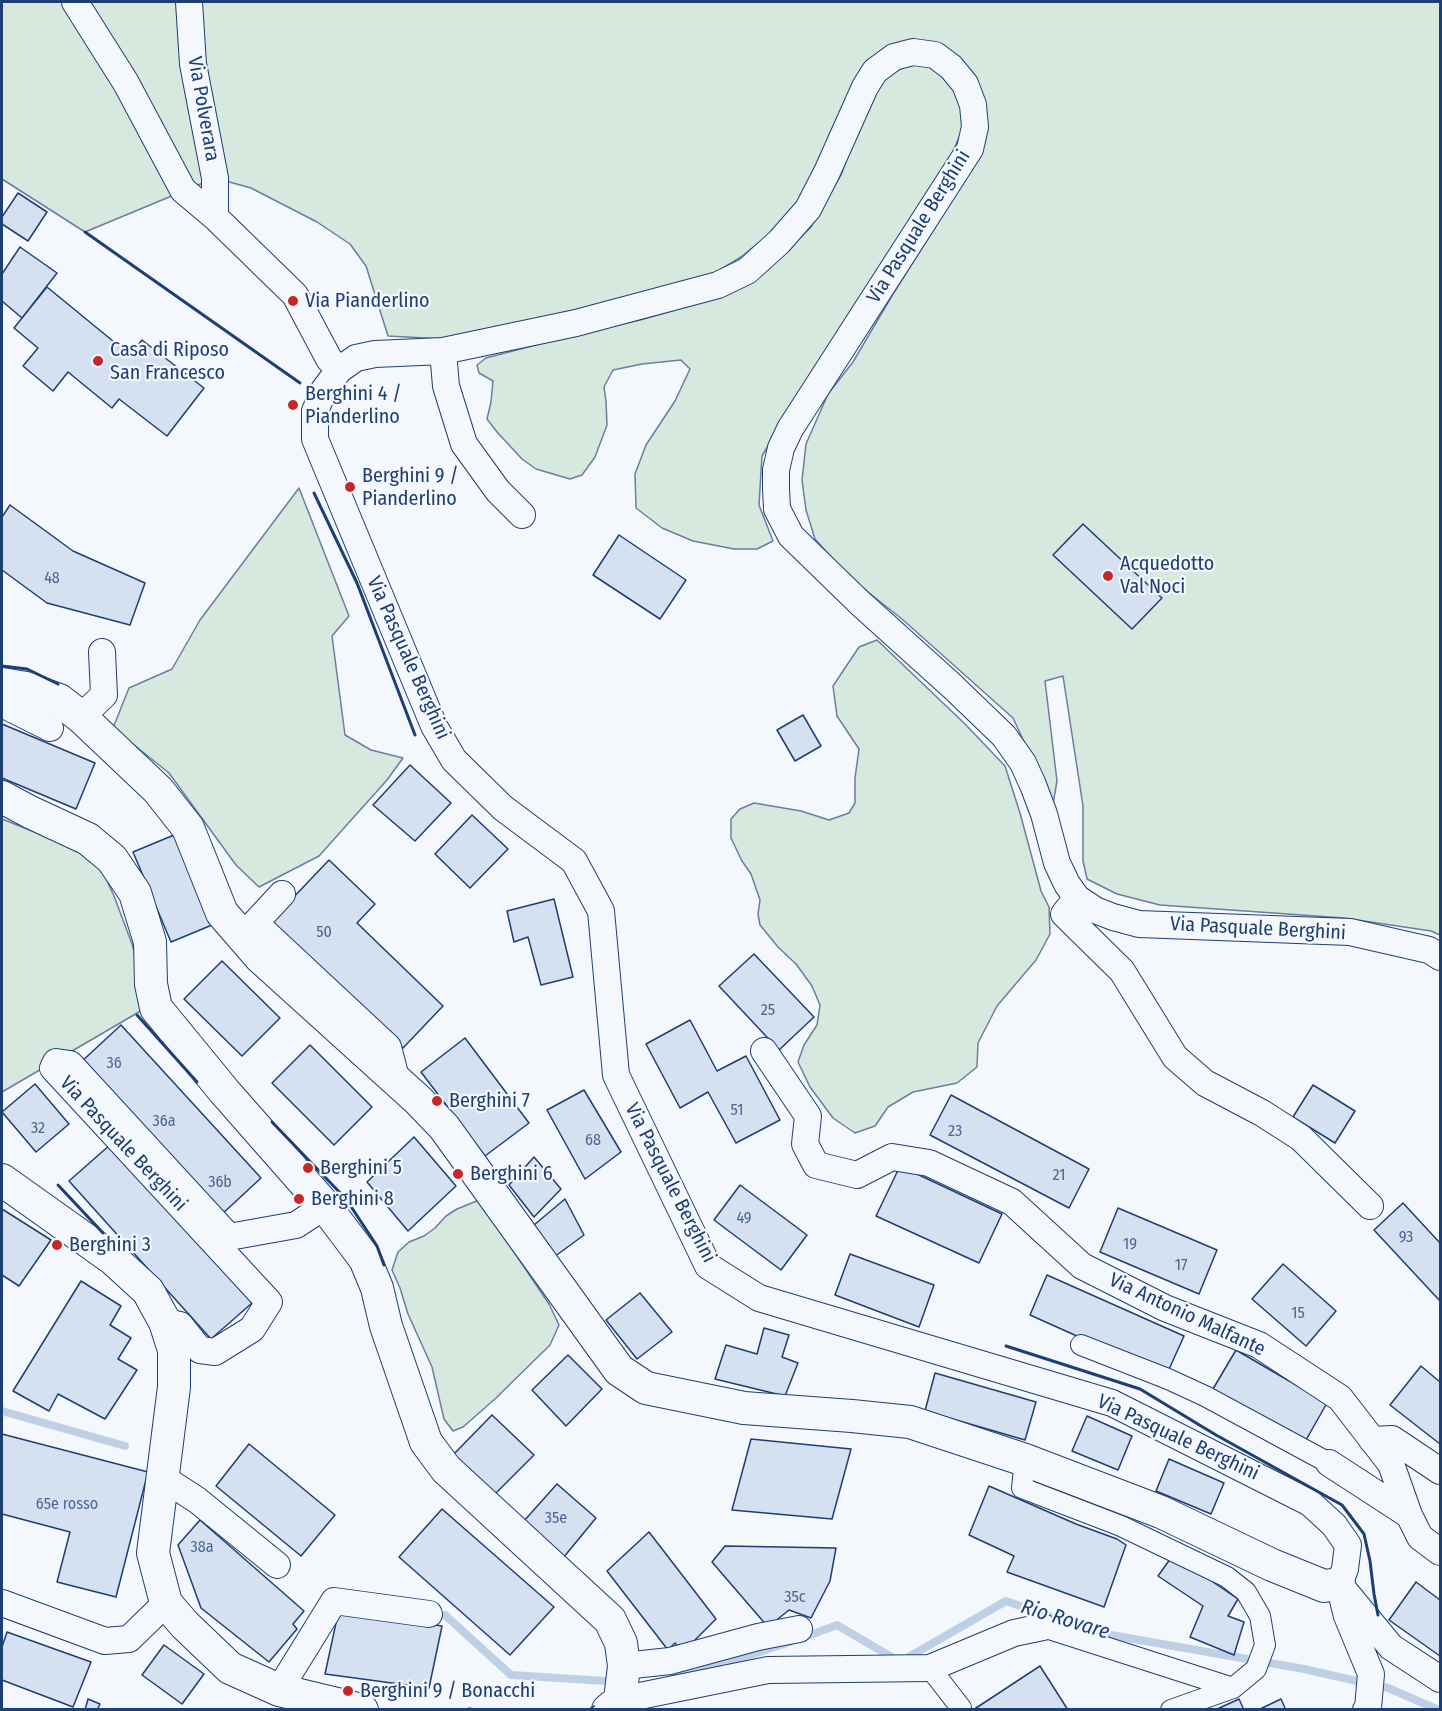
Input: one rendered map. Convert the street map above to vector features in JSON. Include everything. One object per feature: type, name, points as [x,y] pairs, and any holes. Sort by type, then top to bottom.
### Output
[{"type":"street","points":[[75,2],[126,83],[183,190],[215,217],[295,295],[329,359],[339,370]]},
{"type":"street","name":"Via Polverara","points":[[189,2],[193,64],[215,178],[215,217]]},
{"type":"street","name":"Via Pasquale Berghini","points":[[1339,1584],[1345,1569],[1348,1545],[1334,1525],[1310,1503],[1112,1403],[759,1298],[708,1266],[616,1076],[601,911],[574,861],[503,808],[454,760],[434,726],[315,440],[315,411],[324,390],[339,370],[356,358],[375,354],[443,351],[576,322],[718,285],[747,271],[780,242],[808,209],[874,71],[894,57],[913,52],[934,55],[951,67],[965,84],[973,105],[975,127],[970,149],[790,429],[781,448],[776,470],[777,509],[790,536],[1004,736],[1023,763],[1033,785],[1044,814],[1057,863],[1067,884],[1077,898],[1095,910],[1139,924],[1350,932],[1429,950],[1440,957]]},
{"type":"street","points":[[443,351],[446,386],[464,444],[498,491],[522,515]]},
{"type":"street","points":[[81,717],[104,695],[102,652]]},
{"type":"street","points":[[2,684],[26,688],[60,700],[158,790],[188,828],[222,913],[261,958],[444,1127],[619,1370],[646,1388],[744,1408],[910,1422],[1025,1460],[1161,1512],[1324,1586],[1339,1584]]},
{"type":"street","points":[[2,693],[10,708],[50,728]]},
{"type":"street","points":[[2,797],[88,838],[112,859],[135,893],[150,942],[151,984],[156,1008],[224,1091],[326,1206],[364,1259],[378,1288],[386,1326],[426,1442],[446,1469],[610,1620],[621,1643],[624,1666],[614,1705],[768,1670],[930,1668],[1014,1633],[1043,1627],[1233,1688]]},
{"type":"street","points":[[282,894],[255,923],[388,1047],[397,1082]]},
{"type":"street","points":[[1077,898],[1064,914],[1122,971],[1175,1057],[1205,1083],[1262,1113],[1301,1138],[1370,1206]]},
{"type":"street","name":"Via Antonio Malfante","points":[[764,1051],[808,1116],[805,1144],[816,1165],[857,1175],[892,1157],[929,1163],[1012,1202],[1082,1266],[1165,1308],[1258,1344],[1340,1398],[1391,1464],[1409,1515],[1420,1537],[1440,1552]]},
{"type":"street","name":"Via Pasquale Berghini","points":[[165,1322],[180,1325],[200,1350],[215,1352],[252,1329],[269,1302],[53,1068],[56,1062],[70,1064],[229,1237],[296,1226],[326,1206]]},
{"type":"street","points":[[2,1180],[113,1259],[148,1291],[165,1322],[174,1350],[174,1387],[153,1553],[166,1603],[184,1625],[230,1668],[279,1690],[362,1710]]},
{"type":"street","name":"Via Antonio Malfante","points":[[1081,1345],[1205,1396],[1329,1463],[1409,1515]]},
{"type":"street","points":[[1372,1440],[1392,1439],[1440,1471]]},
{"type":"street","points":[[1025,1460],[1022,1488],[1121,1526],[1227,1577],[1246,1592],[1260,1616],[1265,1645],[1256,1669],[1233,1688],[1172,1710]]},
{"type":"street","points":[[163,1479],[196,1500],[277,1565]]},
{"type":"street","points":[[1339,1584],[1391,1647],[1440,1679]]},
{"type":"street","points":[[1339,1584],[1347,1616],[1371,1674],[1366,1710]]},
{"type":"street","points":[[279,1690],[334,1601],[429,1614]]},
{"type":"street","points":[[2,1603],[105,1641],[129,1640],[166,1603]]},
{"type":"street","points":[[624,1666],[670,1661],[758,1637],[799,1629]]},
{"type":"street","points":[[930,1668],[961,1708]]},
{"type":"shaded area","points":[[2,2],[1440,2],[1440,935],[1431,931],[1344,918],[1160,905],[1117,894],[1087,879],[1083,861],[1083,806],[1063,676],[1045,681],[1057,781],[1053,804],[1013,718],[902,619],[849,577],[815,539],[806,510],[802,480],[806,444],[828,394],[853,362],[985,143],[987,130],[937,44],[849,94],[828,137],[821,171],[804,202],[741,257],[708,277],[463,340],[388,336],[366,266],[350,244],[317,222],[251,188],[215,178],[85,232],[2,179]]},
{"type":"shaded area","points":[[912,63],[933,66],[952,85],[962,104],[962,130],[943,175],[786,415],[762,456],[759,505],[773,541],[757,549],[734,549],[693,541],[662,528],[636,508],[635,474],[646,445],[675,401],[690,369],[681,360],[613,370],[604,387],[607,425],[595,457],[582,475],[570,479],[536,469],[522,459],[487,419],[493,381],[479,373],[477,365],[486,358],[640,320],[721,297],[768,270],[811,227],[841,175],[872,93],[888,75]]},
{"type":"shaded area","points":[[299,488],[349,616],[332,636],[345,735],[371,750],[403,758],[387,780],[319,856],[259,887],[236,865],[169,773],[113,728],[129,688],[172,669],[200,620]]},
{"type":"shaded area","points":[[877,640],[965,724],[1005,766],[1041,891],[1049,907],[1050,934],[1036,960],[997,1006],[978,1043],[977,1067],[957,1083],[913,1092],[888,1107],[875,1126],[855,1133],[833,1118],[810,1087],[798,1062],[804,1045],[817,1025],[820,1005],[812,986],[796,964],[760,925],[758,914],[760,900],[751,874],[731,838],[731,819],[740,809],[754,803],[801,811],[829,820],[849,813],[855,803],[855,778],[859,749],[837,716],[833,686],[859,647]]},
{"type":"shaded area","points":[[2,819],[75,848],[102,870],[132,944],[140,973],[144,1009],[2,1092]]},
{"type":"shaded area","points":[[479,1200],[549,1304],[559,1325],[550,1345],[496,1398],[463,1427],[453,1431],[444,1419],[432,1367],[408,1314],[392,1270],[398,1252],[409,1242],[424,1236],[457,1209]]},
{"type":"building","points":[[18,193],[47,212],[28,241],[2,224],[2,217]]},
{"type":"building","points":[[20,247],[57,273],[22,318],[2,301],[2,274]]},
{"type":"building","name":"Casa di Riposo San Francesco","points":[[47,287],[130,355],[142,340],[204,388],[167,436],[119,399],[112,408],[68,372],[53,391],[23,366],[38,348],[14,328]]},
{"type":"building","points":[[10,505],[73,551],[145,583],[130,625],[47,603],[2,570],[2,517]]},
{"type":"building","name":"Acquedotto Val Noci","points":[[1083,524],[1162,598],[1132,629],[1053,555]]},
{"type":"building","points":[[619,535],[686,580],[660,619],[593,575]]},
{"type":"building","points":[[803,715],[821,746],[795,761],[777,730]]},
{"type":"building","points":[[2,724],[95,763],[76,809],[2,778]]},
{"type":"building","points":[[410,765],[451,803],[415,841],[373,805]]},
{"type":"building","points":[[472,815],[508,849],[470,888],[435,854]]},
{"type":"building","points":[[174,835],[212,925],[171,942],[133,852]]},
{"type":"building","points":[[329,860],[375,904],[357,923],[443,1006],[403,1048],[270,922]]},
{"type":"building","points":[[554,899],[573,977],[541,985],[528,937],[514,942],[507,911]]},
{"type":"building","points":[[754,954],[814,1017],[779,1050],[719,986]]},
{"type":"building","points":[[222,961],[280,1018],[242,1056],[184,999]]},
{"type":"building","points":[[690,1020],[717,1071],[746,1056],[780,1120],[736,1143],[708,1092],[680,1108],[646,1044]]},
{"type":"building","points":[[121,1025],[261,1178],[220,1216],[80,1063]]},
{"type":"building","points":[[465,1038],[529,1123],[485,1156],[421,1072]]},
{"type":"building","points":[[310,1045],[372,1107],[334,1145],[272,1083]]},
{"type":"building","points":[[35,1084],[69,1124],[36,1152],[2,1112]]},
{"type":"building","points":[[1313,1085],[1355,1111],[1335,1143],[1293,1117]]},
{"type":"building","points":[[584,1090],[621,1152],[585,1179],[547,1110]]},
{"type":"building","points":[[951,1095],[1089,1169],[1069,1208],[930,1135]]},
{"type":"building","points":[[414,1137],[456,1186],[408,1231],[367,1182]]},
{"type":"building","points":[[111,1144],[252,1303],[211,1339],[69,1181]]},
{"type":"building","points":[[534,1157],[561,1189],[534,1217],[509,1185]]},
{"type":"building","points":[[900,1166],[1002,1214],[979,1263],[876,1216]]},
{"type":"building","points":[[740,1185],[807,1235],[781,1270],[714,1220]]},
{"type":"building","points":[[565,1199],[584,1235],[554,1257],[534,1225]]},
{"type":"building","points":[[1403,1203],[1440,1243],[1440,1301],[1374,1230]]},
{"type":"building","points":[[1118,1208],[1217,1250],[1199,1294],[1100,1252]]},
{"type":"building","points":[[2,1209],[51,1240],[19,1286],[2,1275]]},
{"type":"building","points":[[850,1254],[934,1285],[919,1327],[835,1295]]},
{"type":"building","points":[[1283,1264],[1336,1311],[1306,1346],[1252,1299]]},
{"type":"building","points":[[1047,1275],[1184,1336],[1166,1376],[1030,1315]]},
{"type":"building","points":[[81,1281],[121,1306],[110,1325],[131,1338],[118,1359],[137,1370],[105,1419],[58,1394],[49,1411],[13,1391]]},
{"type":"building","points":[[640,1293],[672,1332],[637,1359],[606,1320]]},
{"type":"building","points":[[764,1328],[789,1335],[782,1357],[798,1363],[785,1396],[715,1379],[726,1345],[757,1354]]},
{"type":"building","points":[[1236,1350],[1327,1403],[1302,1447],[1210,1394]]},
{"type":"building","points":[[568,1355],[602,1389],[566,1426],[532,1390]]},
{"type":"building","points":[[1421,1366],[1440,1382],[1440,1444],[1390,1405]]},
{"type":"building","points":[[935,1373],[1036,1402],[1025,1440],[925,1411]]},
{"type":"building","points":[[492,1415],[534,1455],[495,1494],[453,1455]]},
{"type":"building","points":[[1087,1416],[1132,1436],[1118,1470],[1072,1451]]},
{"type":"building","points":[[2,1434],[148,1472],[116,1597],[57,1582],[70,1532],[2,1514]]},
{"type":"building","points":[[751,1439],[851,1449],[832,1519],[732,1510]]},
{"type":"building","points":[[249,1444],[335,1515],[301,1556],[216,1486]]},
{"type":"building","points":[[1169,1459],[1224,1483],[1211,1514],[1156,1491]]},
{"type":"building","points":[[557,1484],[596,1518],[563,1558],[523,1522]]},
{"type":"building","points":[[989,1486],[1076,1524],[1117,1539],[1126,1545],[1104,1607],[1007,1572],[1014,1556],[969,1535]]},
{"type":"building","points":[[442,1509],[554,1607],[510,1655],[399,1557]]},
{"type":"building","points":[[200,1520],[304,1611],[293,1624],[297,1629],[269,1662],[201,1608],[178,1545]]},
{"type":"building","points":[[649,1532],[716,1619],[683,1652],[675,1643],[668,1650],[607,1571]]},
{"type":"building","points":[[725,1546],[836,1548],[830,1581],[811,1618],[789,1610],[768,1627],[712,1562]]},
{"type":"building","points":[[1173,1555],[1238,1599],[1228,1616],[1244,1622],[1234,1655],[1190,1637],[1203,1606],[1158,1576]]},
{"type":"building","points":[[1416,1582],[1440,1600],[1440,1656],[1389,1620]]},
{"type":"building","points":[[339,1609],[442,1626],[429,1688],[325,1674]]},
{"type":"building","points":[[7,1632],[91,1662],[73,1707],[2,1680],[2,1647]]},
{"type":"building","points":[[164,1645],[204,1674],[182,1704],[142,1675]]},
{"type":"building","points":[[1040,1666],[1068,1710],[973,1710]]},
{"type":"building","points":[[88,1699],[100,1704],[97,1710],[85,1710]]},
{"type":"building","points":[[1239,1699],[1244,1710],[1215,1710]]},
{"type":"building","points":[[1281,1699],[1286,1710],[1258,1710]]},
{"type":"waterway","name":"Rio Rovare","points":[[2,1411],[125,1446]]},
{"type":"waterway","name":"Rio Rovare","points":[[802,1638],[837,1625],[900,1662],[1006,1601],[1094,1632],[1304,1669],[1388,1688],[1439,1710]]},
{"type":"waterway","name":"Rio Rovare","points":[[445,1615],[511,1675],[606,1681]]},
{"type":"waterway","name":"Rio Rovare","points":[[672,1672],[717,1666],[790,1642]]},
{"type":"fence","points":[[588,1710],[596,1705]]},
{"type":"fence","points":[[468,1708],[480,1710]]},
{"type":"wall","points":[[85,232],[300,383]]},
{"type":"wall","points":[[314,493],[357,583],[415,735]]},
{"type":"wall","points":[[2,666],[27,669],[58,684]]},
{"type":"wall","points":[[137,1015],[197,1082]]},
{"type":"wall","points":[[272,1122],[346,1199],[377,1246],[384,1265]]},
{"type":"wall","points":[[58,1185],[103,1233]]},
{"type":"wall","points":[[1006,1346],[1140,1389],[1216,1435],[1342,1505],[1364,1534],[1378,1615]]},
{"type":"place","name":"Via Pianderlino","points":[[293,301]]},
{"type":"place","name":"Casa di Riposo San Francesco","points":[[98,361]]},
{"type":"place","name":"Berghini 4 / Pianderlino","points":[[293,405]]},
{"type":"place","name":"Berghini 9 / Pianderlino","points":[[350,487]]},
{"type":"place","name":"Acquedotto Val Noci","points":[[1108,576]]},
{"type":"place","name":"Berghini 7","points":[[437,1101]]},
{"type":"place","name":"Berghini 5","points":[[308,1168]]},
{"type":"place","name":"Berghini 6","points":[[458,1174]]},
{"type":"place","name":"Berghini 8","points":[[299,1199]]},
{"type":"place","name":"Berghini 3","points":[[57,1245]]},
{"type":"place","name":"Berghini 9 / Bonacchi","points":[[348,1691]]}]
